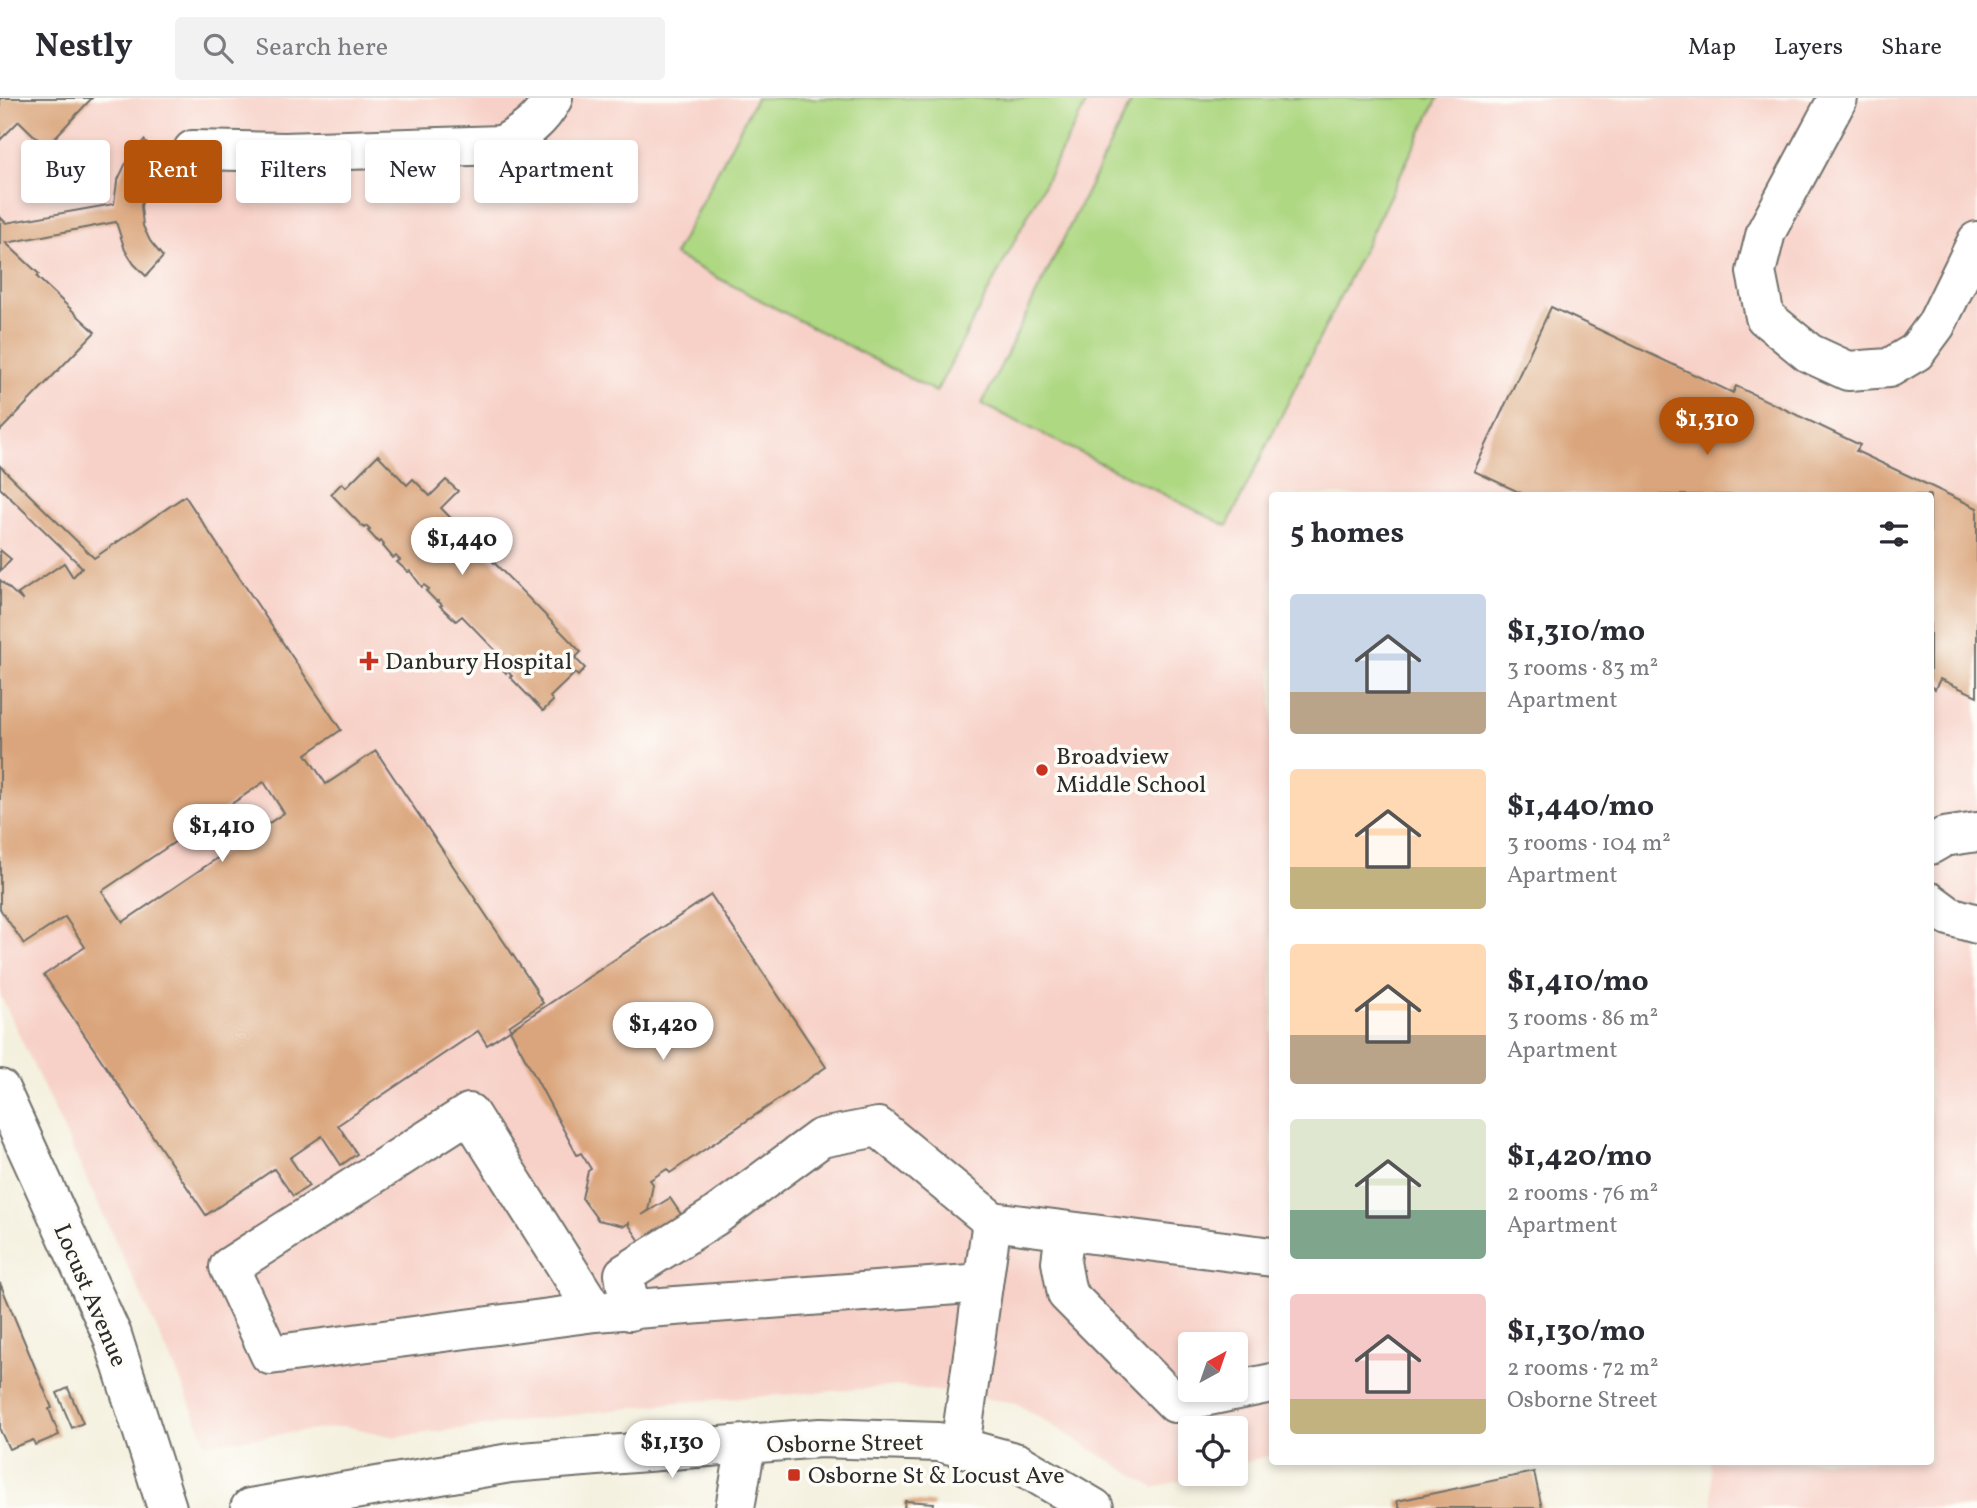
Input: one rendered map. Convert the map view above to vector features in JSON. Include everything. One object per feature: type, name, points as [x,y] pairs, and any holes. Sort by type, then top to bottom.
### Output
[{"type":"main road","points":[[222,151],[285,152],[502,145],[530,129],[553,98]]},
{"type":"main road","points":[[1838,98],[1766,232],[1756,272],[1765,317],[1809,353],[1848,371],[1888,368],[1916,352],[1936,325],[1977,241]]},
{"type":"main road","points":[[1934,842],[1944,836],[1977,832]]},
{"type":"main road","points":[[1934,905],[1949,916],[1977,924]]},
{"type":"main road","name":"Locust Avenue","points":[[0,1089],[112,1335],[167,1508]]},
{"type":"main road","points":[[612,1311],[469,1113],[229,1267],[270,1354],[612,1311],[983,1283]]},
{"type":"main road","points":[[612,1311],[624,1274],[714,1217],[821,1138],[878,1127],[992,1222],[1269,1257]]},
{"type":"main road","points":[[960,1447],[992,1222]]},
{"type":"main road","points":[[1065,1231],[1061,1262],[1067,1294],[1175,1404],[1269,1383]]},
{"type":"main road","name":"Osborne Street","points":[[250,1508],[510,1464],[821,1438],[938,1442],[960,1447],[1018,1463],[1094,1508]]},
{"type":"main road","points":[[735,1508],[746,1445]]},
{"type":"shaded area","points":[[0,98],[1977,98],[1977,1508],[1713,1508],[1710,1465],[1934,1465],[1934,492],[1269,492],[1269,1456],[1248,1462],[1248,1416],[1178,1416],[1178,1482],[1154,1488],[1016,1403],[902,1386],[671,1403],[395,1437],[345,1426],[206,1444],[179,1377],[0,994]]},
{"type":"green space","points":[[756,98],[1089,98],[936,392],[674,255]]},
{"type":"green space","points":[[1133,98],[1438,98],[1227,526],[982,404]]},
{"type":"building","points":[[0,98],[92,98],[53,140],[39,140],[19,121],[0,140]]},
{"type":"building","points":[[124,167],[124,203],[142,203],[143,226],[150,241],[163,257],[146,276],[125,250],[116,222],[6,243],[39,274],[37,277],[95,332],[0,431],[0,217],[6,223],[114,204],[117,182]]},
{"type":"building","points":[[1551,307],[1733,393],[1736,386],[1860,445],[1856,451],[1977,508],[1977,696],[1940,679],[1934,688],[1934,492],[1519,492],[1474,471]]},
{"type":"building","points":[[378,455],[407,485],[413,479],[430,496],[446,480],[458,491],[441,508],[581,652],[575,658],[585,668],[578,676],[575,673],[550,697],[553,701],[543,711],[492,658],[497,652],[462,616],[456,621],[426,591],[429,589],[424,585],[422,587],[410,571],[397,562],[400,560],[396,556],[393,558],[381,541],[379,543],[368,531],[370,530],[366,526],[364,528],[331,494],[342,483],[346,487]]},
{"type":"building","points":[[0,466],[94,558],[185,496],[341,730],[306,754],[326,784],[376,751],[543,1003],[487,1045],[478,1031],[338,1125],[357,1154],[341,1165],[322,1136],[290,1158],[309,1186],[293,1196],[274,1169],[206,1215],[44,975],[85,947],[65,917],[24,944],[0,909],[0,580],[23,601],[18,594],[64,563],[73,577],[82,567],[0,488]],"holes":[[[264,782],[284,813],[123,922],[102,891]]]},
{"type":"building","points":[[0,550],[11,559],[0,571]]},
{"type":"building","points":[[711,895],[826,1067],[670,1173],[667,1169],[650,1180],[653,1184],[648,1211],[642,1215],[670,1198],[689,1226],[648,1253],[629,1223],[624,1226],[598,1220],[582,1198],[588,1171],[591,1169],[581,1153],[577,1155],[510,1030]]},
{"type":"building","points":[[0,1283],[52,1408],[49,1409],[59,1435],[35,1445],[33,1440],[9,1449],[0,1430]]},
{"type":"building","points":[[68,1388],[83,1423],[72,1428],[57,1393]]},
{"type":"building","points":[[1534,1472],[1542,1508],[1399,1508],[1397,1501]]},
{"type":"building","points":[[905,1501],[934,1503],[933,1508],[904,1508]]},
{"type":"place","name":"Danbury Hospital","points":[[369,661]]},
{"type":"place","name":"Broadview Middle School","points":[[1042,770]]},
{"type":"place","name":"Osborne St & Locust Ave","points":[[794,1475]]}]
